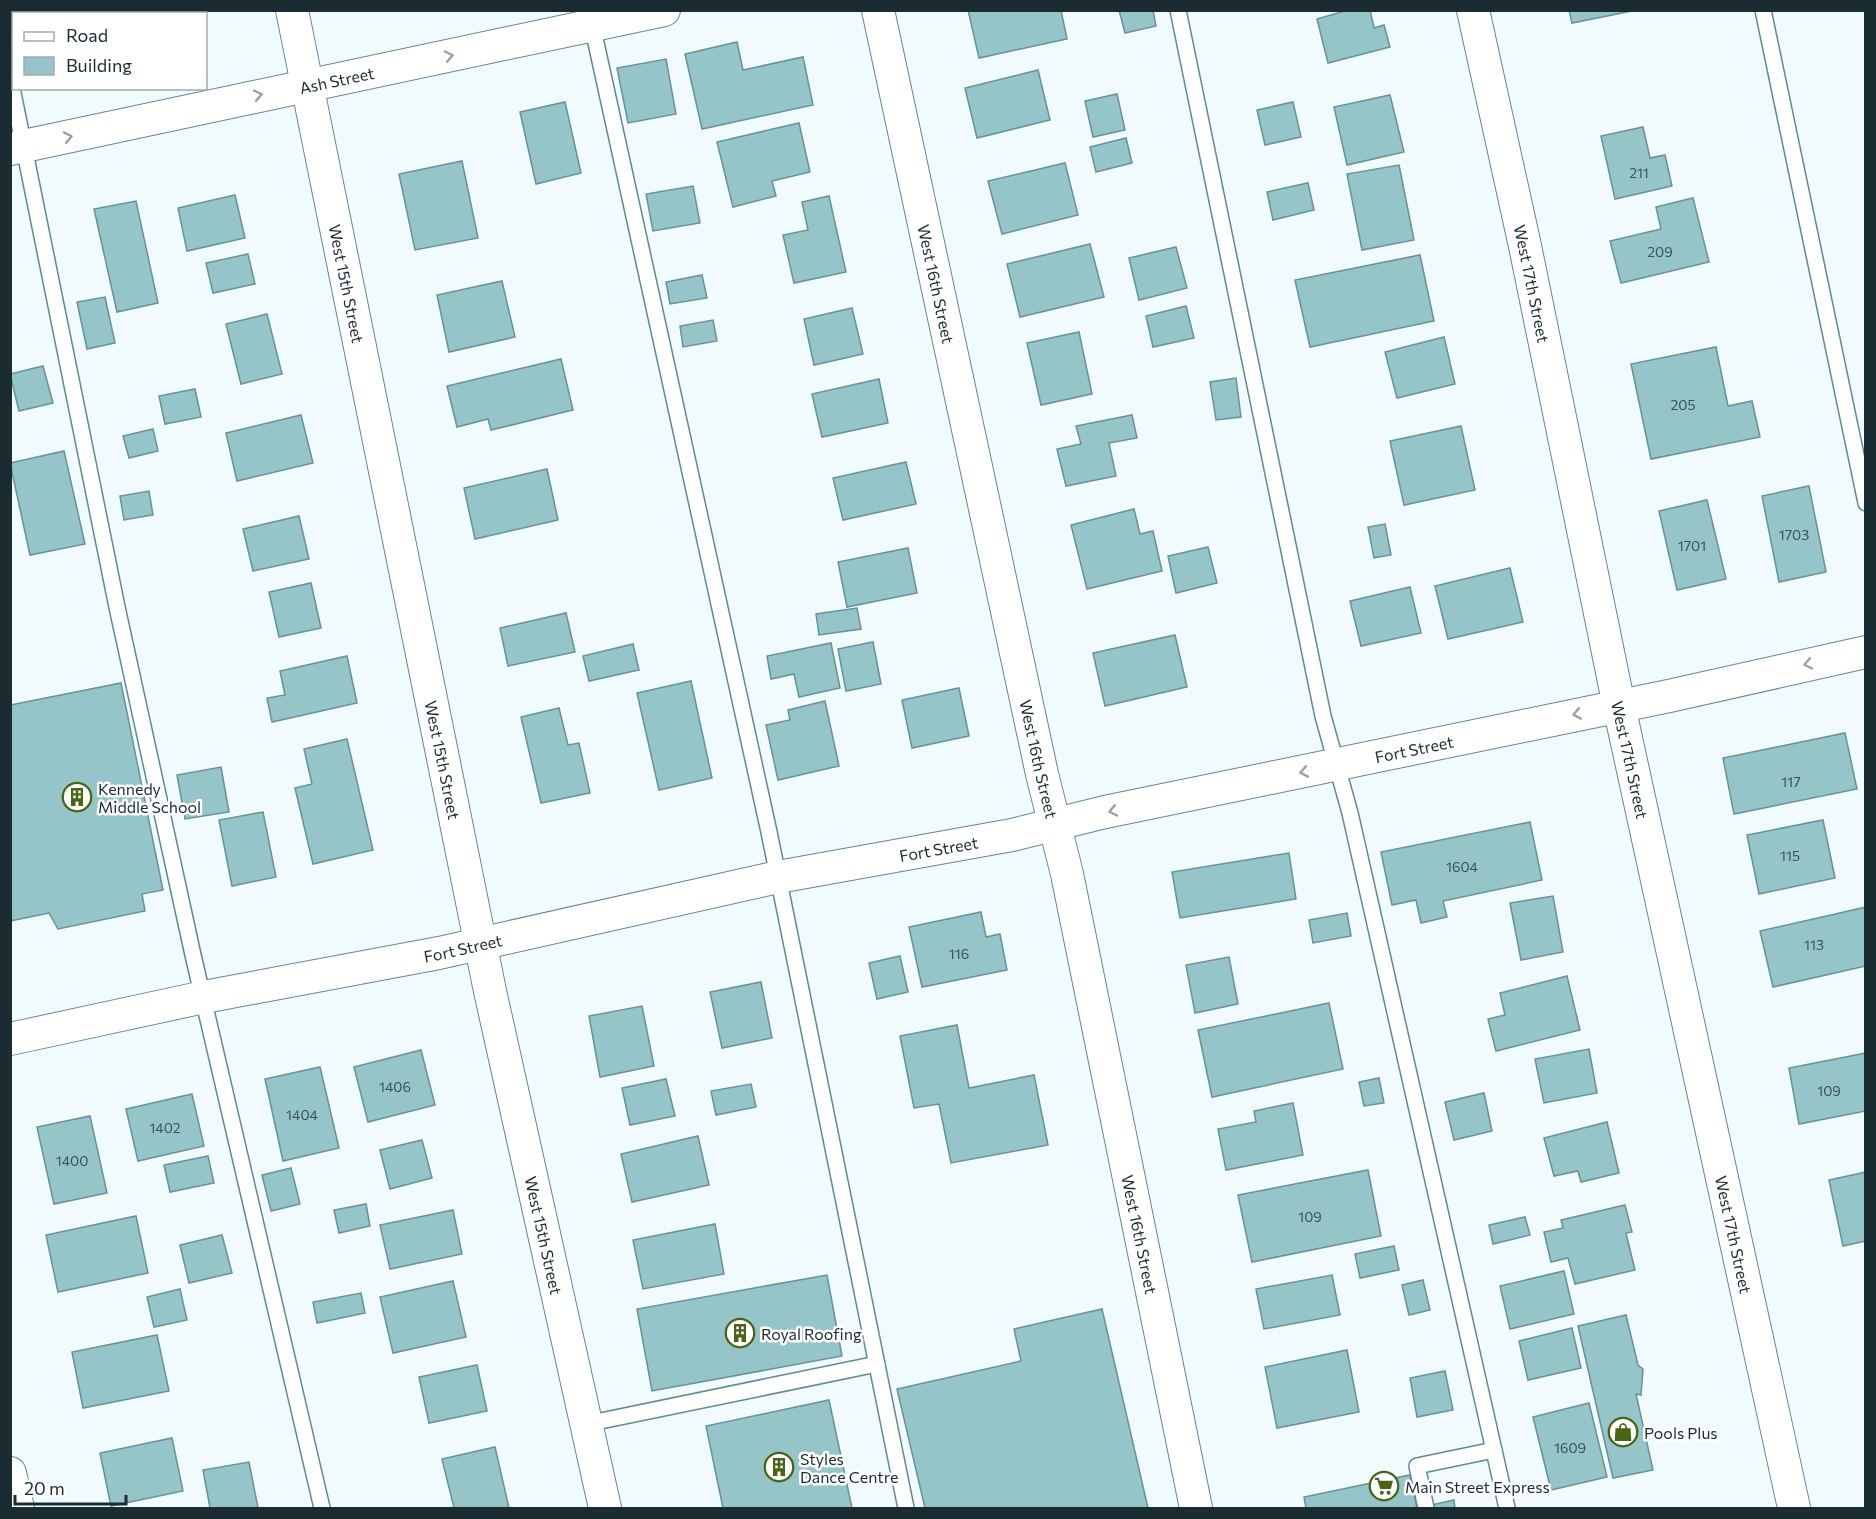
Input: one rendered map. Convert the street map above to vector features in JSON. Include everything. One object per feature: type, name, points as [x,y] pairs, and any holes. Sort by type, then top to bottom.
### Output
[{"type":"street","name":"West 15th Street","points":[[292,10],[482,942],[490,991],[605,1509]]},
{"type":"street","name":"Ash Street","points":[[18,147],[308,85],[590,18],[664,10]]},
{"type":"street","name":"West 16th Street","points":[[878,10],[1055,824],[1196,1509]]},
{"type":"street","name":"West 17th Street","points":[[1473,10],[1525,246],[1619,706],[1794,1509]]},
{"type":"street","name":"Fort Street","points":[[10,1040],[204,997],[482,942],[778,878],[1055,824],[1338,765],[1866,652]]},
{"type":"street","points":[[10,1473],[18,1509]]},
{"type":"lane","points":[[1178,10],[1323,716],[1338,765],[1507,1509]]},
{"type":"lane","points":[[1763,10],[1866,503]]},
{"type":"lane","points":[[590,18],[778,878],[906,1509]]},
{"type":"lane","points":[[10,78],[18,147],[117,607],[321,1509]]},
{"type":"lane","points":[[586,1424],[876,1364]]},
{"type":"lane","points":[[1426,1509],[1417,1466],[1494,1450]]},
{"type":"building","points":[[78,10],[198,10],[198,12],[78,12]]},
{"type":"building","points":[[968,10],[1061,10],[1067,39],[979,58]]},
{"type":"building","points":[[1119,10],[1153,10],[1156,26],[1125,33]]},
{"type":"building","points":[[1348,10],[1370,10],[1374,28],[1384,25],[1390,47],[1328,63],[1317,19]]},
{"type":"building","points":[[1569,10],[1637,10],[1572,23]]},
{"type":"building","points":[[737,42],[743,70],[803,57],[813,105],[702,129],[685,54]]},
{"type":"building","points":[[666,59],[676,114],[628,123],[617,68]]},
{"type":"building","points":[[1038,70],[1050,120],[977,138],[965,88]]},
{"type":"building","points":[[1117,94],[1125,130],[1093,137],[1085,101]]},
{"type":"building","points":[[1390,95],[1404,152],[1347,165],[1334,107]]},
{"type":"building","points":[[565,102],[581,173],[536,184],[520,112]]},
{"type":"building","points":[[1293,102],[1301,137],[1265,145],[1257,110]]},
{"type":"building","points":[[799,123],[810,172],[772,181],[776,196],[733,207],[717,142]]},
{"type":"building","points":[[1643,127],[1650,158],[1665,155],[1672,186],[1615,199],[1601,136]]},
{"type":"building","points":[[1126,138],[1132,163],[1096,172],[1090,147]]},
{"type":"building","points":[[462,161],[478,238],[415,250],[399,174]]},
{"type":"building","points":[[1065,163],[1078,215],[1002,234],[988,181]]},
{"type":"building","points":[[1399,165],[1414,240],[1362,250],[1347,174]]},
{"type":"building","points":[[1308,183],[1314,210],[1273,220],[1267,192]]},
{"type":"building","points":[[693,186],[700,223],[653,231],[646,194]]},
{"type":"building","points":[[235,195],[245,238],[187,251],[178,208]]},
{"type":"building","points":[[829,196],[846,272],[794,283],[783,235],[808,230],[802,202]]},
{"type":"building","points":[[1693,198],[1709,262],[1621,283],[1610,241],[1661,229],[1656,207]]},
{"type":"building","points":[[136,201],[158,303],[117,312],[94,209]]},
{"type":"building","points":[[1090,244],[1104,297],[1020,317],[1007,264]]},
{"type":"building","points":[[1176,247],[1187,288],[1139,300],[1129,258]]},
{"type":"building","points":[[248,254],[255,284],[213,293],[206,263]]},
{"type":"building","points":[[1420,255],[1434,321],[1310,347],[1295,280]]},
{"type":"building","points":[[702,275],[707,298],[670,304],[666,282]]},
{"type":"building","points":[[502,281],[515,337],[449,352],[437,295]]},
{"type":"building","points":[[105,297],[115,343],[87,349],[77,302]]},
{"type":"building","points":[[1186,306],[1194,338],[1153,347],[1146,316]]},
{"type":"building","points":[[852,308],[863,354],[814,365],[804,319]]},
{"type":"building","points":[[267,314],[282,374],[241,384],[226,324]]},
{"type":"building","points":[[713,320],[717,341],[683,347],[680,326]]},
{"type":"building","points":[[1079,332],[1092,394],[1041,405],[1027,343]]},
{"type":"building","points":[[1444,337],[1455,384],[1397,398],[1385,352]]},
{"type":"building","points":[[1716,347],[1728,406],[1752,401],[1760,437],[1651,459],[1631,364]]},
{"type":"building","points":[[561,359],[573,410],[491,430],[488,419],[457,427],[447,386]]},
{"type":"building","points":[[43,366],[53,403],[19,411],[10,374]]},
{"type":"building","points":[[1236,378],[1241,417],[1216,420],[1210,382]]},
{"type":"building","points":[[879,379],[888,423],[822,437],[812,394]]},
{"type":"building","points":[[195,389],[201,417],[165,424],[159,396]]},
{"type":"building","points":[[301,415],[313,463],[237,481],[226,433]]},
{"type":"building","points":[[1132,415],[1137,438],[1109,443],[1116,476],[1066,486],[1057,449],[1081,444],[1076,426]]},
{"type":"building","points":[[1461,426],[1475,490],[1404,505],[1390,441]]},
{"type":"building","points":[[153,429],[158,451],[129,458],[123,436]]},
{"type":"building","points":[[64,451],[85,544],[30,555],[10,463]]},
{"type":"building","points":[[906,462],[916,504],[843,520],[833,478]]},
{"type":"building","points":[[547,469],[558,520],[475,539],[464,488]]},
{"type":"building","points":[[1809,486],[1826,572],[1779,582],[1762,496]]},
{"type":"building","points":[[149,491],[153,515],[124,520],[120,496]]},
{"type":"building","points":[[1707,500],[1726,579],[1677,590],[1659,511]]},
{"type":"building","points":[[1134,509],[1140,534],[1153,531],[1162,571],[1087,589],[1071,525]]},
{"type":"building","points":[[299,516],[309,559],[253,571],[243,529]]},
{"type":"building","points":[[1385,524],[1391,555],[1374,558],[1368,527]]},
{"type":"building","points":[[1208,547],[1217,583],[1176,593],[1168,556]]},
{"type":"building","points":[[908,548],[917,593],[847,607],[838,562]]},
{"type":"building","points":[[1510,568],[1523,622],[1448,639],[1435,586]]},
{"type":"building","points":[[311,583],[321,628],[279,637],[269,592]]},
{"type":"building","points":[[1410,587],[1421,633],[1361,646],[1350,601]]},
{"type":"building","points":[[857,608],[861,629],[819,635],[816,614]]},
{"type":"building","points":[[566,613],[575,652],[508,666],[500,628]]},
{"type":"building","points":[[1175,635],[1187,687],[1105,706],[1093,653]]},
{"type":"building","points":[[873,642],[881,684],[846,691],[838,649]]},
{"type":"building","points":[[831,643],[840,688],[799,697],[794,674],[771,679],[767,656]]},
{"type":"building","points":[[633,644],[639,670],[589,681],[583,656]]},
{"type":"building","points":[[347,656],[357,703],[272,722],[267,698],[285,695],[280,671]]},
{"type":"building","points":[[691,681],[712,778],[659,790],[637,693]]},
{"type":"building","name":"Kennedy Middle School","points":[[121,683],[163,890],[142,894],[145,911],[58,929],[49,913],[10,921],[10,705]]},
{"type":"building","points":[[959,688],[969,736],[912,748],[902,700]]},
{"type":"building","points":[[825,701],[839,766],[778,780],[766,725],[790,720],[788,710]]},
{"type":"building","points":[[559,708],[568,745],[579,743],[590,793],[541,803],[521,717]]},
{"type":"building","points":[[1845,733],[1857,789],[1734,814],[1723,758]]},
{"type":"building","points":[[347,739],[373,850],[313,864],[295,788],[312,784],[304,749]]},
{"type":"building","points":[[221,767],[229,812],[185,819],[177,775]]},
{"type":"building","points":[[263,812],[276,877],[232,886],[219,820]]},
{"type":"building","points":[[1823,820],[1835,878],[1759,894],[1747,835]]},
{"type":"building","points":[[1530,822],[1542,880],[1443,901],[1447,917],[1421,923],[1416,900],[1392,905],[1381,852]]},
{"type":"building","points":[[1289,853],[1296,899],[1180,918],[1172,872]]},
{"type":"building","points":[[1553,896],[1563,952],[1521,960],[1510,903]]},
{"type":"building","points":[[1866,907],[1866,966],[1773,987],[1760,931]]},
{"type":"building","points":[[981,912],[986,937],[1000,934],[1007,970],[922,987],[909,927]]},
{"type":"building","points":[[1347,913],[1351,936],[1313,943],[1309,920]]},
{"type":"building","points":[[900,956],[908,992],[877,999],[869,963]]},
{"type":"building","points":[[1229,957],[1238,1004],[1195,1013],[1186,965]]},
{"type":"building","points":[[1567,976],[1580,1030],[1496,1051],[1488,1019],[1505,1015],[1500,993]]},
{"type":"building","points":[[761,982],[772,1038],[722,1048],[710,992]]},
{"type":"building","points":[[1329,1003],[1343,1069],[1212,1097],[1198,1030]]},
{"type":"building","points":[[642,1006],[654,1066],[600,1077],[589,1016]]},
{"type":"building","points":[[957,1025],[969,1088],[1034,1075],[1048,1145],[951,1163],[939,1104],[914,1108],[900,1036]]},
{"type":"building","points":[[1589,1049],[1597,1093],[1544,1103],[1535,1059]]},
{"type":"building","points":[[421,1050],[435,1105],[368,1122],[354,1067]]},
{"type":"building","points":[[1866,1053],[1866,1111],[1799,1124],[1789,1068]]},
{"type":"building","points":[[320,1067],[339,1148],[283,1161],[265,1079]]},
{"type":"building","points":[[1379,1078],[1384,1103],[1364,1106],[1359,1082]]},
{"type":"building","points":[[666,1079],[675,1116],[630,1125],[622,1088]]},
{"type":"building","points":[[751,1084],[756,1107],[716,1115],[711,1091]]},
{"type":"building","points":[[1484,1093],[1492,1131],[1454,1140],[1445,1102]]},
{"type":"building","points":[[192,1094],[204,1146],[138,1161],[126,1109]]},
{"type":"building","points":[[1293,1103],[1303,1155],[1226,1170],[1218,1129],[1256,1122],[1254,1111]]},
{"type":"building","points":[[90,1116],[107,1193],[54,1204],[37,1127]]},
{"type":"building","points":[[1607,1122],[1619,1173],[1581,1182],[1578,1171],[1554,1176],[1544,1138]]},
{"type":"building","points":[[698,1136],[709,1185],[632,1202],[621,1154]]},
{"type":"building","points":[[422,1140],[432,1178],[390,1189],[380,1150]]},
{"type":"building","points":[[208,1156],[214,1183],[170,1192],[164,1165]]},
{"type":"building","points":[[291,1168],[300,1204],[271,1211],[262,1175]]},
{"type":"building","points":[[1368,1170],[1381,1236],[1252,1262],[1238,1195]]},
{"type":"building","points":[[1866,1172],[1866,1241],[1843,1246],[1829,1180]]},
{"type":"building","points":[[366,1204],[370,1226],[339,1233],[334,1210]]},
{"type":"building","points":[[1625,1205],[1632,1232],[1626,1233],[1635,1270],[1575,1284],[1568,1258],[1551,1262],[1544,1232],[1563,1228],[1561,1220]]},
{"type":"building","points":[[453,1210],[462,1254],[390,1269],[380,1225]]},
{"type":"building","points":[[136,1216],[148,1273],[58,1292],[46,1235]]},
{"type":"building","points":[[1525,1217],[1530,1235],[1493,1244],[1489,1225]]},
{"type":"building","points":[[715,1224],[724,1274],[643,1289],[633,1240]]},
{"type":"building","points":[[222,1235],[232,1273],[189,1283],[180,1245]]},
{"type":"building","points":[[1394,1246],[1399,1270],[1360,1278],[1355,1254]]},
{"type":"building","points":[[1564,1271],[1574,1314],[1510,1329],[1500,1286]]},
{"type":"building","name":"Royal Roofing","points":[[827,1275],[842,1356],[652,1391],[637,1309]]},
{"type":"building","points":[[1332,1275],[1340,1315],[1264,1329],[1256,1289]]},
{"type":"building","points":[[1423,1280],[1430,1310],[1409,1315],[1402,1285]]},
{"type":"building","points":[[453,1281],[466,1337],[393,1353],[380,1297]]},
{"type":"building","points":[[180,1289],[187,1320],[154,1327],[147,1297]]},
{"type":"building","points":[[361,1293],[365,1313],[317,1323],[313,1302]]},
{"type":"building","points":[[1102,1309],[1148,1508],[925,1508],[897,1389],[1021,1361],[1014,1329]]},
{"type":"building","name":"Pools Plus","points":[[1626,1315],[1638,1365],[1643,1369],[1641,1395],[1636,1394],[1653,1470],[1613,1478],[1578,1326]]},
{"type":"building","points":[[1572,1328],[1581,1368],[1528,1380],[1519,1341]]},
{"type":"building","points":[[157,1335],[169,1391],[83,1408],[72,1352]]},
{"type":"building","points":[[1347,1350],[1359,1412],[1277,1428],[1265,1367]]},
{"type":"building","points":[[477,1365],[487,1411],[429,1423],[419,1377]]},
{"type":"building","points":[[1445,1371],[1453,1410],[1417,1417],[1410,1378]]},
{"type":"building","name":"Styles Dance Centre","points":[[829,1400],[852,1508],[723,1508],[706,1426]]},
{"type":"building","points":[[1589,1403],[1607,1477],[1551,1490],[1533,1417]]},
{"type":"building","points":[[172,1438],[183,1491],[111,1506],[100,1453]]},
{"type":"building","points":[[495,1447],[509,1508],[454,1508],[442,1459]]},
{"type":"building","points":[[249,1462],[258,1508],[210,1508],[203,1470]]},
{"type":"building","name":"Main Street Express","points":[[1410,1475],[1417,1508],[1306,1508],[1304,1497]]},
{"type":"building","points":[[1454,1500],[1455,1508],[1428,1508],[1427,1506]]},
{"type":"place","name":"Kennedy Middle School","points":[[77,797]]},
{"type":"place","name":"Royal Roofing","points":[[740,1333]]},
{"type":"place","name":"Pools Plus","points":[[1623,1432]]},
{"type":"place","name":"Styles Dance Centre","points":[[779,1467]]},
{"type":"place","name":"Main Street Express","points":[[1384,1486]]}]
